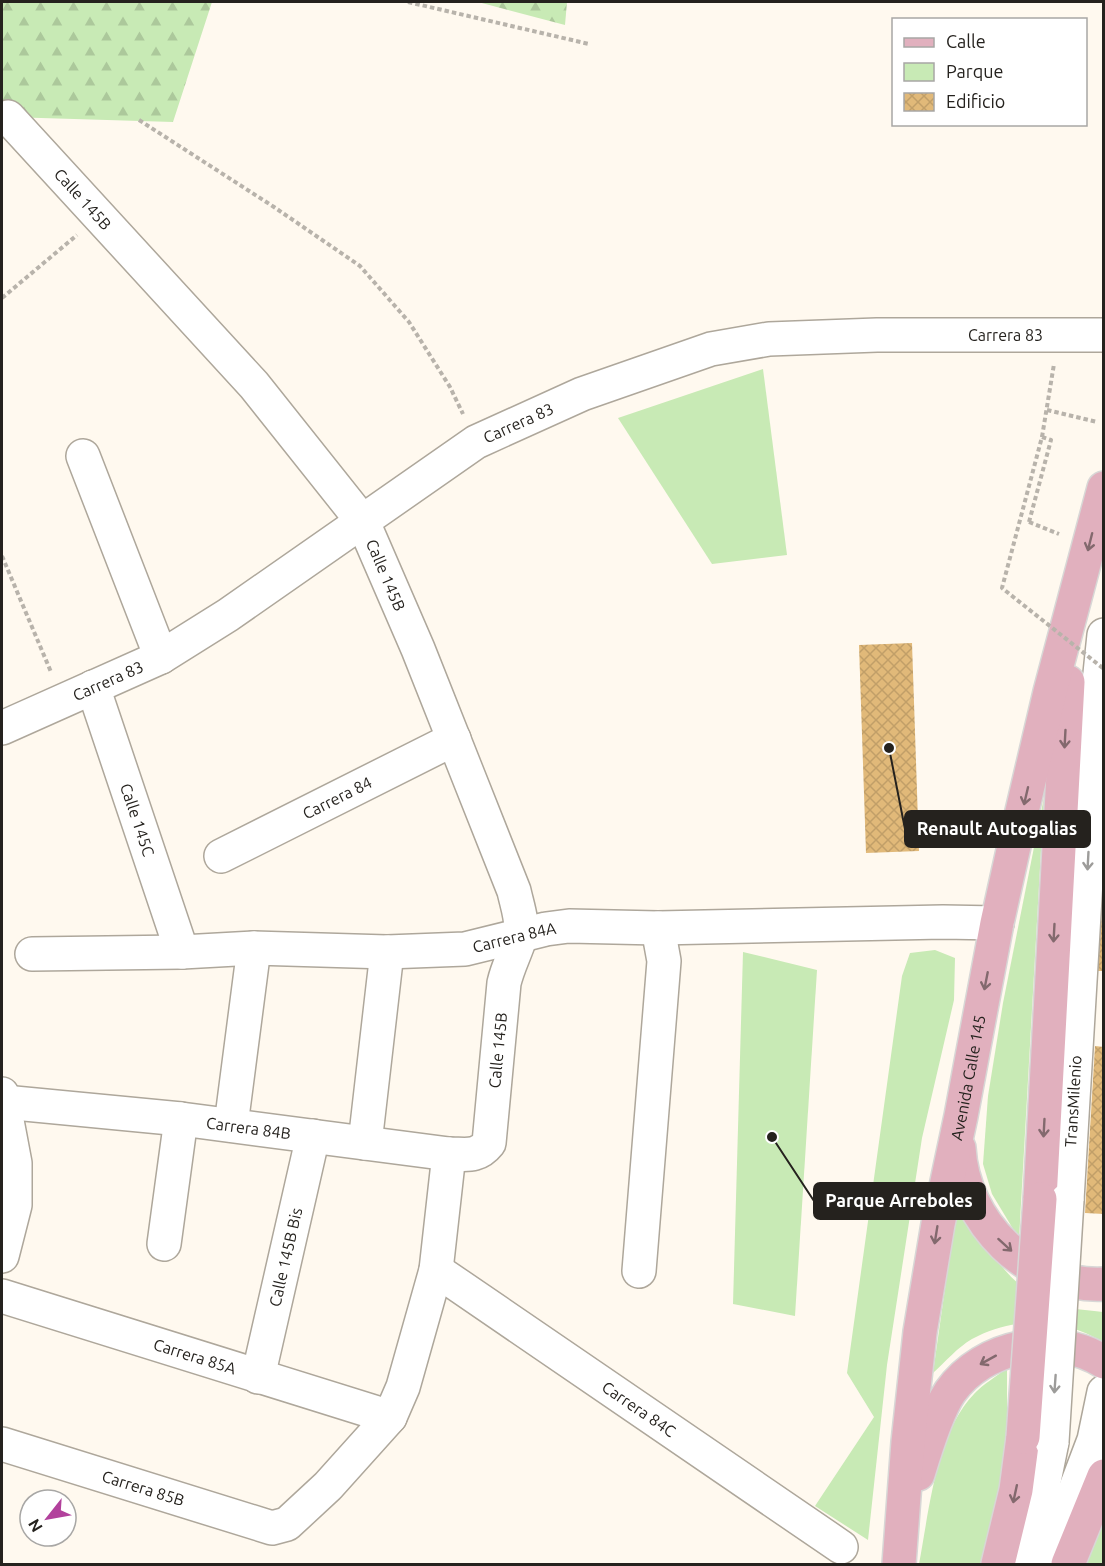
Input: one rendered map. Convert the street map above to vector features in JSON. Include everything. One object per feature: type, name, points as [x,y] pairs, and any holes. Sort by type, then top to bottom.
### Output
[{"type":"main road","name":"Avenida Calle 145","points":[[900,1558],[908,1442],[920,1332],[938,1224],[997,923],[1050,692],[1104,488]]},
{"type":"main road","name":"Avenida Calle 145","points":[[998,1564],[1004,1547],[1016,1490],[1037,1439],[1054,1200],[1067,691],[1076,597]]},
{"type":"main road","points":[[961,1116],[959,1150],[965,1184],[979,1215],[999,1242],[1026,1263],[1057,1278],[1104,1284]]},
{"type":"main road","points":[[900,1558],[914,1484],[928,1441],[949,1393],[964,1376],[980,1364],[998,1355],[1016,1349],[1043,1346],[1080,1351],[1104,1362]]},
{"type":"main road","points":[[1068,1564],[1104,1476]]},
{"type":"street","name":"Calle 145B","points":[[8,117],[254,385],[363,522],[454,739],[514,891],[520,916],[521,936],[509,963],[504,983],[489,1143]]},
{"type":"street","name":"Carrera 83","points":[[2,728],[161,657],[228,615],[476,442],[582,394],[711,349],[769,339],[877,335],[1104,335]]},
{"type":"street","points":[[83,456],[161,657]]},
{"type":"street","name":"TransMilenio","points":[[1054,1200],[1104,635]]},
{"type":"street","name":"Calle 145C","points":[[93,687],[182,952]]},
{"type":"street","name":"Carrera 84","points":[[221,856],[454,739]]},
{"type":"street","name":"Carrera 84A","points":[[32,954],[161,950],[182,952],[254,948],[387,952],[465,949],[569,926],[658,928],[873,922],[997,923]]},
{"type":"street","points":[[639,1271],[664,960],[658,928]]},
{"type":"street","points":[[231,1125],[254,948]]},
{"type":"street","points":[[365,1143],[387,952]]},
{"type":"street","points":[[2,1256],[15,1205],[15,1163],[3,1098]]},
{"type":"street","name":"Carrera 84B","points":[[3,1098],[449,1154],[472,1155],[483,1151],[489,1143]]},
{"type":"street","points":[[164,1244],[181,1119]]},
{"type":"street","name":"Calle 145B Bis","points":[[258,1377],[313,1136]]},
{"type":"street","points":[[390,1417],[403,1387],[436,1270],[449,1154]]},
{"type":"street","name":"Carrera 84C","points":[[436,1270],[841,1547]]},
{"type":"street","name":"Carrera 85A","points":[[2,1296],[390,1417]]},
{"type":"street","points":[[1047,1564],[1094,1440],[1104,1392]]},
{"type":"street","name":"Carrera 85B","points":[[2,1444],[272,1528],[287,1524],[328,1486],[390,1417]]},
{"type":"street","points":[[1021,1564],[1037,1516],[1037,1439]]},
{"type":"path","points":[[408,2],[589,44]]},
{"type":"path","points":[[139,120],[274,207],[360,266],[409,322],[450,387],[476,442]]},
{"type":"path","points":[[2,298],[99,217]]},
{"type":"path","points":[[1058,335],[1042,435],[1002,588],[1104,669]]},
{"type":"path","points":[[1047,410],[1097,422]]},
{"type":"path","points":[[1042,435],[1051,440],[1029,522],[1068,537]]},
{"type":"path","points":[[2,556],[63,700]]},
{"type":"green space","points":[[2,2],[212,2],[173,122],[8,117],[2,123]]},
{"type":"green space","points":[[478,2],[567,2],[565,25]]},
{"type":"green space","points":[[763,369],[787,555],[712,564],[618,418]]},
{"type":"green space","points":[[1044,797],[1019,1239],[992,1194],[983,1164],[988,1096],[1003,1003]]},
{"type":"green space","points":[[935,950],[955,958],[954,1000],[922,1138],[887,1365],[868,1540],[815,1506],[874,1417],[847,1373],[902,976],[910,953]]},
{"type":"green space","points":[[743,952],[817,970],[795,1316],[733,1304]]},
{"type":"green space","points":[[958,1197],[995,1258],[1019,1284],[1048,1302],[1075,1309],[1103,1312],[1103,1342],[1071,1328],[1055,1324],[1038,1322],[1004,1326],[967,1342],[933,1373]]},
{"type":"green space","points":[[1007,1368],[1007,1418],[1002,1487],[980,1564],[919,1564],[936,1474],[951,1430],[961,1410],[974,1394]]},
{"type":"green space","points":[[1103,1517],[1103,1564],[1084,1564]]},
{"type":"building","points":[[912,643],[919,851],[866,853],[859,645]]},
{"type":"building","points":[[1102,910],[1104,910],[1104,971],[1098,971]]},
{"type":"building","points":[[1095,1046],[1104,1047],[1104,1214],[1085,1213]]},
{"type":"place","name":"Renault Autogalias","points":[[889,748]]},
{"type":"place","name":"Parque Arreboles","points":[[772,1137]]}]
